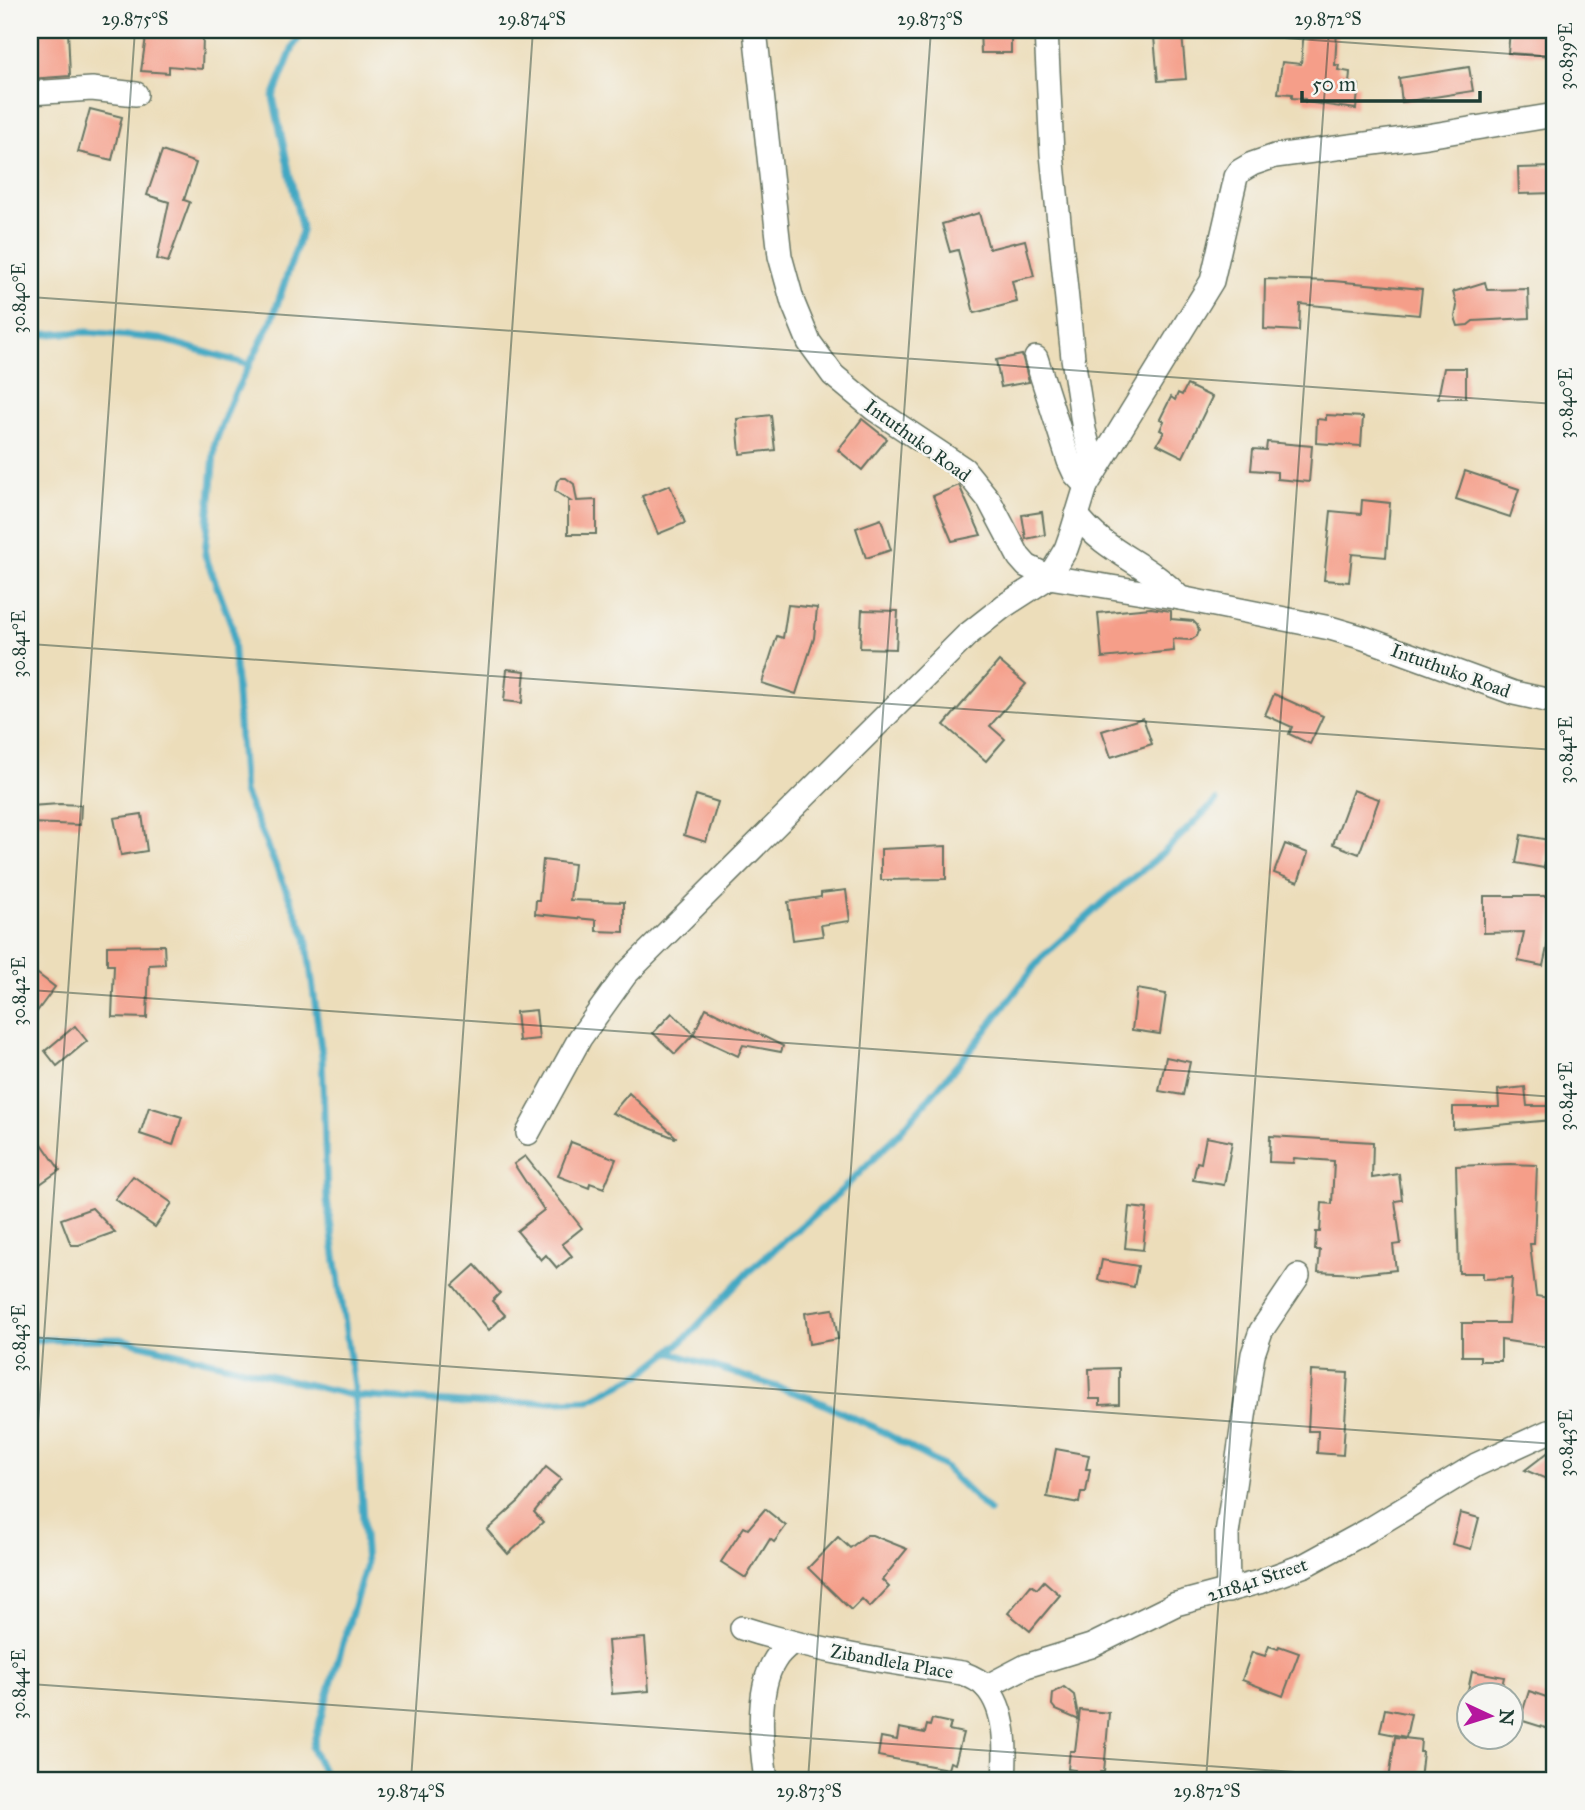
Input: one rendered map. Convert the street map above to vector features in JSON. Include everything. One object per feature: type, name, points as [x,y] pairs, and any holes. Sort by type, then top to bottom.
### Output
[{"type":"street","name":"Intuthuko Road","points":[[755,30],[780,256],[793,303],[809,342],[833,375],[864,401],[964,469],[989,500],[1018,557],[1034,571],[1049,577],[1180,598],[1330,628],[1514,693],[1555,702]]},
{"type":"street","points":[[1046,30],[1052,154],[1073,358],[1090,478]]},
{"type":"street","points":[[30,93],[92,89],[136,94]]},
{"type":"street","points":[[528,1133],[579,1038],[626,974],[967,635],[1004,606],[1049,577],[1066,549],[1090,478],[1212,281],[1231,190],[1240,172],[1252,164],[1275,156],[1427,136],[1555,115]]},
{"type":"street","points":[[1036,358],[1069,461],[1075,474],[1090,478]]},
{"type":"street","points":[[1077,515],[1094,536],[1160,578],[1180,598]]},
{"type":"street","points":[[1227,1591],[1227,1534],[1253,1354],[1261,1331],[1298,1276]]},
{"type":"street","name":"211841 Street","points":[[986,1687],[1026,1666],[1091,1646],[1176,1604],[1259,1582],[1305,1564],[1367,1531],[1476,1465],[1555,1431]]},
{"type":"street","name":"Zibandlela Place","points":[[742,1628],[791,1643],[885,1662],[962,1673],[986,1687]]},
{"type":"street","points":[[766,1780],[763,1753],[764,1688],[776,1657],[791,1643]]},
{"type":"street","points":[[986,1687],[999,1709],[1004,1741],[1004,1780]]},
{"type":"building","points":[[30,30],[68,30],[70,76],[30,79]]},
{"type":"building","points":[[147,30],[200,30],[200,36],[203,36],[202,69],[169,66],[169,73],[141,71]]},
{"type":"building","points":[[980,30],[1011,30],[1011,53],[981,53]]},
{"type":"building","points":[[1304,30],[1337,30],[1335,65],[1339,65],[1338,70],[1350,72],[1349,84],[1359,85],[1356,109],[1305,102],[1305,99],[1292,98],[1292,94],[1278,93],[1282,62],[1301,64]]},
{"type":"building","points":[[1510,30],[1555,30],[1554,56],[1508,53]]},
{"type":"building","points":[[1182,34],[1186,79],[1158,81],[1154,37]]},
{"type":"building","points":[[1469,67],[1473,91],[1402,102],[1399,78]]},
{"type":"building","points":[[90,109],[122,117],[112,160],[78,152]]},
{"type":"building","points":[[162,151],[196,163],[184,200],[190,202],[168,262],[157,259],[169,202],[147,195]]},
{"type":"building","points":[[1555,167],[1555,193],[1519,194],[1518,168]]},
{"type":"building","points":[[979,213],[989,249],[1025,240],[1034,276],[1012,281],[1017,302],[974,313],[958,250],[950,252],[942,224]]},
{"type":"building","points":[[1265,279],[1333,281],[1422,289],[1419,315],[1300,304],[1299,331],[1264,329]]},
{"type":"building","points":[[1485,282],[1487,290],[1528,289],[1529,318],[1473,321],[1468,325],[1458,326],[1453,292]]},
{"type":"building","points":[[1022,355],[1029,382],[1001,387],[996,360]]},
{"type":"building","points":[[1444,368],[1466,368],[1466,398],[1438,398]]},
{"type":"building","points":[[1187,385],[1212,397],[1183,457],[1157,444],[1164,432],[1160,430],[1164,421],[1160,419],[1171,397],[1175,400],[1178,393],[1182,395]]},
{"type":"building","points":[[771,415],[775,450],[740,454],[737,419]]},
{"type":"building","points":[[1326,415],[1363,417],[1361,446],[1316,443],[1317,419],[1326,420]]},
{"type":"building","points":[[862,419],[887,439],[862,470],[838,450]]},
{"type":"building","points":[[1267,442],[1312,446],[1309,482],[1277,479],[1277,472],[1251,470],[1253,449],[1266,450]]},
{"type":"building","points":[[1465,471],[1519,489],[1510,517],[1456,499]]},
{"type":"building","points":[[561,478],[574,484],[577,501],[596,500],[596,534],[568,534],[570,501],[555,491],[557,481]]},
{"type":"building","points":[[670,485],[685,523],[658,534],[642,496]]},
{"type":"building","points":[[959,485],[981,535],[952,541],[933,496]]},
{"type":"building","points":[[1362,500],[1390,503],[1386,557],[1352,554],[1349,582],[1324,580],[1331,511],[1361,514]]},
{"type":"building","points":[[1042,512],[1045,535],[1026,539],[1022,515]]},
{"type":"building","points":[[881,519],[891,550],[866,558],[856,528]]},
{"type":"building","points":[[788,605],[817,608],[814,638],[796,694],[762,683],[777,636],[783,638]]},
{"type":"building","points":[[1151,608],[1171,611],[1171,619],[1193,621],[1199,631],[1197,636],[1191,640],[1173,639],[1174,651],[1102,658],[1098,613]]},
{"type":"building","points":[[862,610],[898,611],[896,649],[860,648]]},
{"type":"building","points":[[999,661],[1026,684],[990,726],[1005,739],[986,761],[944,725]]},
{"type":"building","points":[[507,669],[525,671],[522,703],[504,701]]},
{"type":"building","points":[[1274,694],[1323,716],[1310,744],[1289,734],[1292,727],[1265,715]]},
{"type":"building","points":[[1143,718],[1152,744],[1111,757],[1102,731]]},
{"type":"building","points":[[1353,790],[1379,799],[1359,854],[1333,844]]},
{"type":"building","points":[[696,795],[718,802],[706,842],[684,835]]},
{"type":"building","points":[[81,805],[80,825],[30,823],[30,806]]},
{"type":"building","points":[[142,814],[147,851],[121,855],[114,818]]},
{"type":"building","points":[[1521,835],[1549,840],[1544,868],[1516,863]]},
{"type":"building","points":[[1285,844],[1308,853],[1298,882],[1274,873]]},
{"type":"building","points":[[946,846],[946,879],[881,880],[881,849]]},
{"type":"building","points":[[543,860],[574,864],[570,900],[624,902],[624,932],[596,931],[596,920],[535,914]]},
{"type":"building","points":[[846,890],[850,921],[821,925],[823,936],[793,940],[788,902],[821,897],[821,893]]},
{"type":"building","points":[[1484,896],[1554,896],[1551,929],[1543,966],[1518,961],[1524,932],[1484,933]]},
{"type":"building","points":[[164,945],[165,964],[149,965],[147,1018],[112,1017],[114,965],[107,965],[107,946]]},
{"type":"building","points":[[30,968],[55,987],[30,1021]]},
{"type":"building","points":[[1137,989],[1166,994],[1160,1034],[1132,1030]]},
{"type":"building","points":[[706,1008],[783,1046],[781,1052],[743,1045],[738,1056],[693,1035]]},
{"type":"building","points":[[536,1010],[539,1039],[519,1041],[516,1012]]},
{"type":"building","points":[[672,1013],[694,1034],[675,1054],[653,1033]]},
{"type":"building","points":[[75,1026],[87,1041],[57,1066],[45,1051]]},
{"type":"building","points":[[1166,1057],[1190,1062],[1183,1095],[1159,1091]]},
{"type":"building","points":[[1525,1087],[1527,1106],[1551,1106],[1552,1120],[1453,1129],[1453,1107],[1499,1107],[1498,1090]]},
{"type":"building","points":[[629,1093],[676,1137],[612,1113]]},
{"type":"building","points":[[149,1107],[182,1117],[173,1145],[140,1134]]},
{"type":"building","points":[[1270,1136],[1373,1142],[1372,1178],[1399,1174],[1402,1200],[1395,1201],[1401,1244],[1393,1245],[1396,1270],[1357,1274],[1318,1272],[1320,1250],[1315,1250],[1316,1232],[1320,1232],[1322,1203],[1332,1204],[1334,1161],[1294,1158],[1293,1163],[1269,1162]]},
{"type":"building","points":[[1206,1137],[1232,1142],[1224,1185],[1193,1180],[1197,1162],[1201,1163]]},
{"type":"building","points":[[571,1142],[616,1159],[604,1188],[590,1183],[589,1188],[558,1176]]},
{"type":"building","points":[[42,1144],[60,1170],[30,1191],[30,1153]]},
{"type":"building","points":[[525,1156],[582,1228],[562,1244],[572,1256],[557,1268],[546,1255],[541,1260],[517,1231],[544,1210],[514,1164]]},
{"type":"building","points":[[1537,1165],[1534,1244],[1530,1244],[1536,1296],[1555,1299],[1555,1348],[1501,1340],[1501,1361],[1480,1361],[1480,1356],[1462,1356],[1462,1323],[1509,1323],[1512,1278],[1483,1279],[1483,1273],[1459,1273],[1456,1166]]},
{"type":"building","points":[[133,1176],[172,1203],[155,1227],[115,1199]]},
{"type":"building","points":[[1129,1207],[1147,1209],[1143,1250],[1125,1248]]},
{"type":"building","points":[[92,1208],[115,1232],[79,1245],[71,1245],[61,1219]]},
{"type":"building","points":[[1102,1260],[1138,1266],[1134,1287],[1098,1280]]},
{"type":"building","points":[[475,1265],[500,1293],[492,1301],[505,1315],[489,1330],[453,1285]]},
{"type":"building","points":[[833,1309],[838,1339],[809,1344],[805,1313]]},
{"type":"building","points":[[1119,1368],[1119,1404],[1100,1405],[1100,1399],[1090,1399],[1089,1369]]},
{"type":"building","points":[[1311,1371],[1348,1373],[1343,1455],[1317,1453],[1318,1431],[1308,1431]]},
{"type":"building","points":[[1555,1447],[1555,1473],[1551,1481],[1525,1470]]},
{"type":"building","points":[[1056,1449],[1089,1455],[1086,1469],[1090,1469],[1086,1492],[1081,1492],[1079,1503],[1047,1497]]},
{"type":"building","points":[[546,1467],[561,1479],[534,1512],[543,1522],[508,1554],[487,1530],[519,1501]]},
{"type":"building","points":[[765,1509],[786,1526],[774,1542],[770,1539],[746,1578],[721,1562],[744,1527],[748,1529]]},
{"type":"building","points":[[1460,1513],[1479,1518],[1471,1549],[1452,1544]]},
{"type":"building","points":[[867,1535],[907,1549],[882,1580],[889,1587],[870,1607],[862,1599],[851,1610],[808,1568],[838,1537],[850,1548]]},
{"type":"building","points":[[1044,1581],[1060,1595],[1030,1631],[1008,1613],[1031,1585],[1037,1589]]},
{"type":"building","points":[[645,1638],[649,1691],[612,1694],[608,1641]]},
{"type":"building","points":[[1269,1646],[1278,1649],[1279,1646],[1299,1653],[1283,1696],[1242,1680],[1252,1652],[1265,1656]]},
{"type":"building","points":[[1472,1671],[1504,1677],[1503,1680],[1470,1680]]},
{"type":"building","points":[[1064,1687],[1074,1695],[1079,1720],[1056,1710],[1052,1705],[1053,1693]]},
{"type":"building","points":[[1529,1691],[1555,1700],[1555,1731],[1526,1722]]},
{"type":"building","points":[[1385,1709],[1411,1714],[1406,1737],[1380,1732]]},
{"type":"building","points":[[1080,1710],[1109,1713],[1104,1772],[1101,1772],[1100,1780],[1074,1780],[1075,1770],[1068,1769],[1070,1751],[1075,1751]]},
{"type":"building","points":[[932,1719],[951,1723],[949,1730],[963,1733],[955,1764],[950,1762],[948,1769],[878,1756],[881,1737],[897,1740],[899,1728],[925,1733]]},
{"type":"building","points":[[1395,1737],[1421,1740],[1420,1752],[1423,1752],[1420,1780],[1389,1780]]},
{"type":"waterway","points":[[304,30],[294,45],[273,97],[302,231],[272,320],[231,401],[215,443],[205,555],[232,626],[244,792],[306,936],[322,1056],[327,1200],[354,1386],[366,1565],[312,1748],[327,1780]]},
{"type":"waterway","points":[[30,335],[89,332],[161,339],[249,365]]},
{"type":"waterway","points":[[30,1340],[120,1339],[355,1396],[481,1404],[589,1400],[641,1374],[669,1352],[687,1337],[749,1271],[833,1199],[899,1133],[977,1042],[1041,958],[1162,854],[1216,801]]},
{"type":"waterway","points":[[669,1352],[808,1397],[876,1428],[943,1466],[989,1511]]}]
